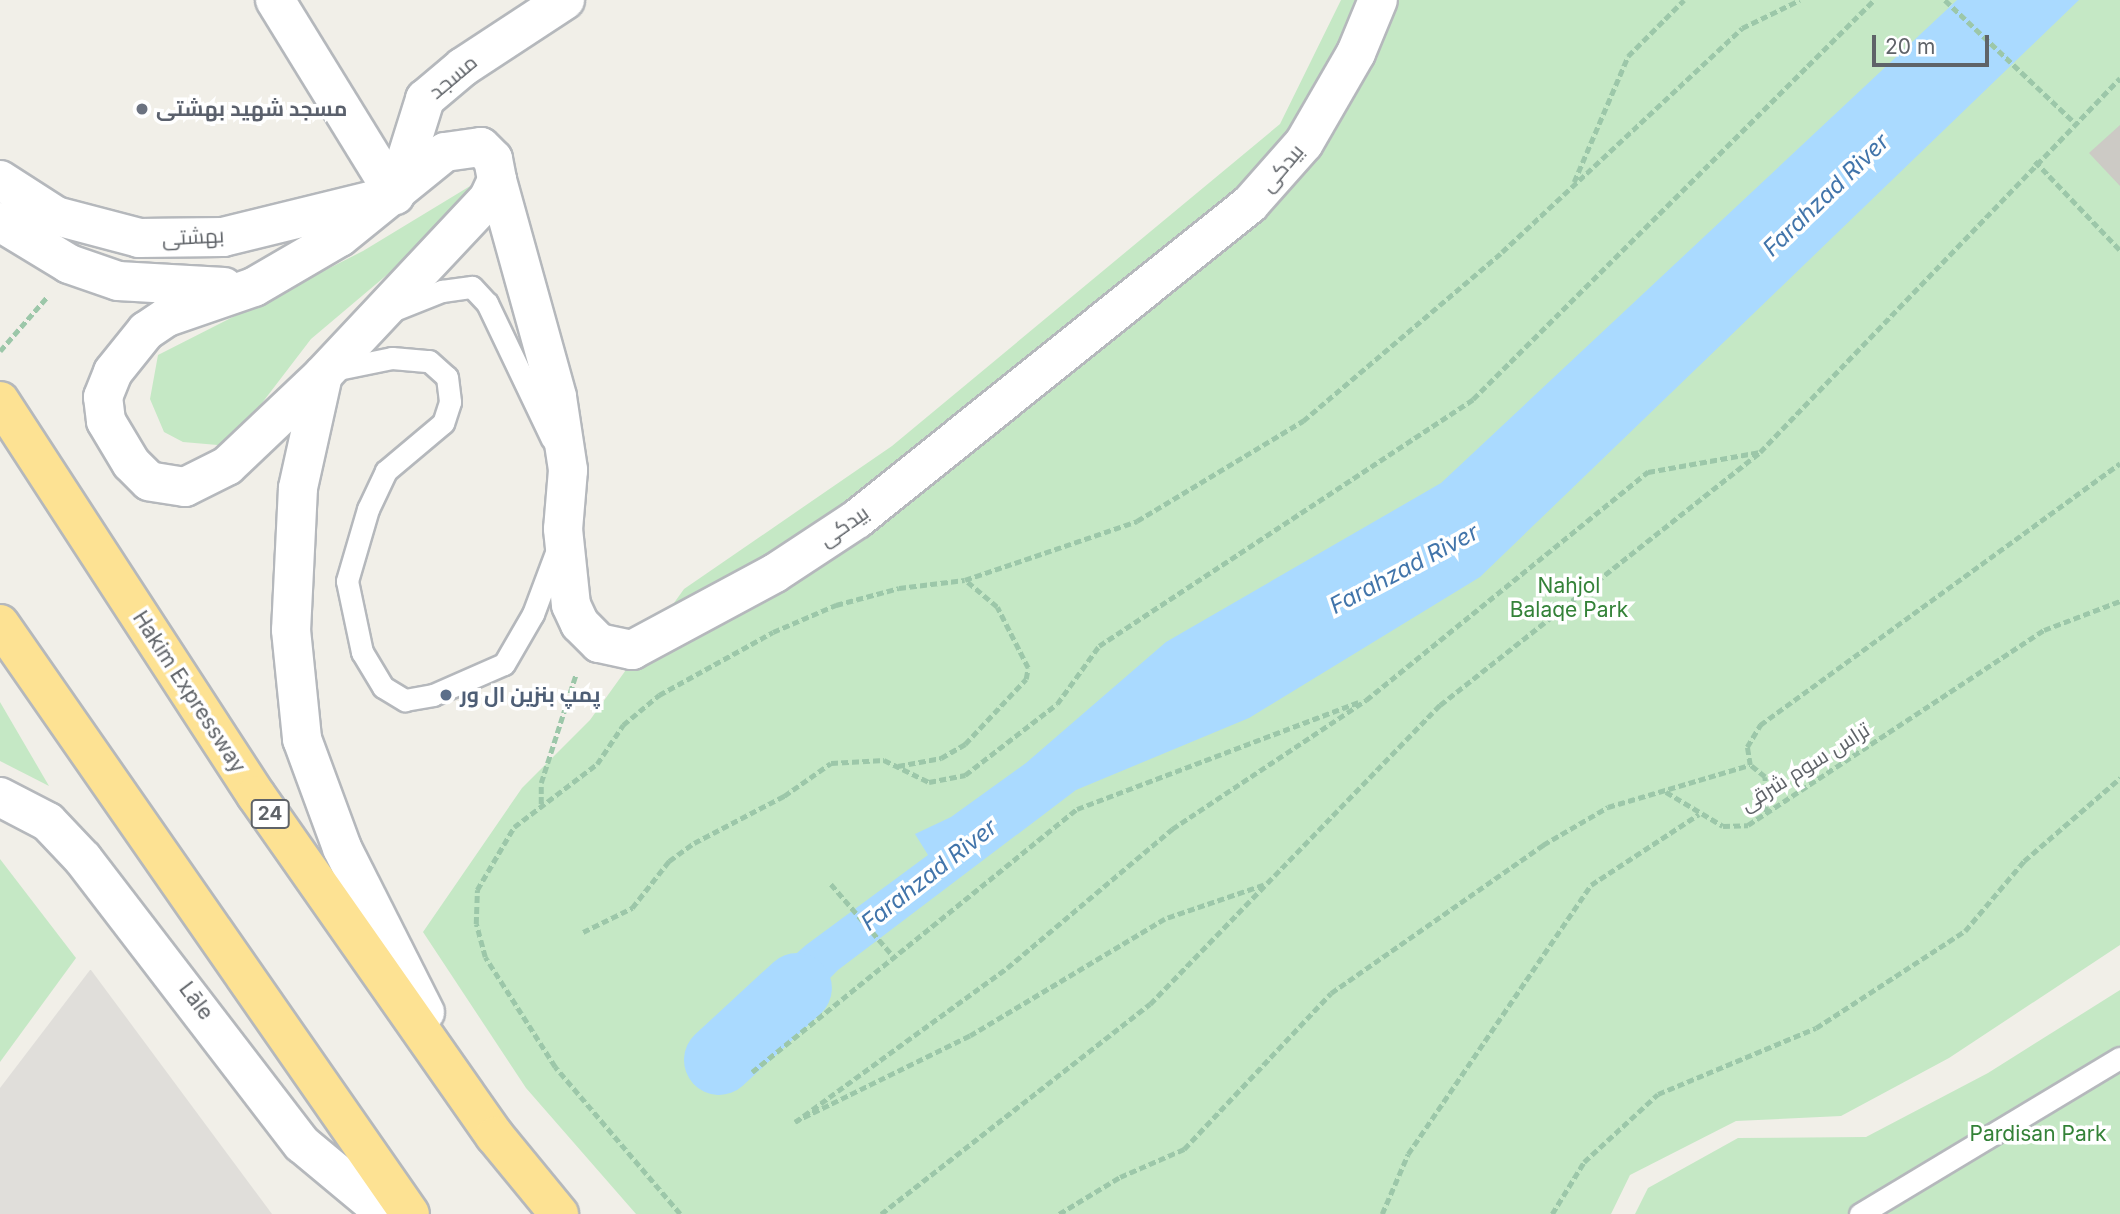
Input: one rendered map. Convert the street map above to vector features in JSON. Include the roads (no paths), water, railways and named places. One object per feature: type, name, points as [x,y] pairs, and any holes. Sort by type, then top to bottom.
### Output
[{"type":"highway","name":"Hakim Expressway","points":[[0,401],[256,795],[495,1136],[559,1214]]},
{"type":"highway","points":[[0,624],[410,1214]]},
{"type":"street","points":[[275,0],[395,195],[340,237],[254,287],[167,317],[126,350],[103,397],[106,421],[131,463],[149,481],[165,486],[208,479],[323,375],[488,199],[497,180]]},
{"type":"street","name":"مسجد","points":[[395,195],[425,99],[463,67],[565,0]]},
{"type":"street","name":"بیدکی","points":[[395,195],[430,162],[470,145],[493,159],[557,397],[568,470],[564,528],[571,605],[589,632],[608,647],[632,650],[775,573],[857,519],[1250,204],[1304,143],[1356,53],[1378,0]]},
{"type":"street","name":"بهشتی","points":[[0,180],[56,216],[139,238],[223,237],[395,195]]},
{"type":"street","points":[[0,222],[69,264],[118,281],[150,287],[254,287]]},
{"type":"street","points":[[323,375],[298,488],[292,630],[302,739],[342,848],[390,950],[495,1136]]},
{"type":"street","name":"Lāle","points":[[0,797],[48,822],[83,859],[302,1144],[386,1214]]},
{"type":"lane","points":[[379,316],[442,291],[472,287],[487,303],[568,470]]},
{"type":"lane","points":[[323,375],[359,360],[392,358],[429,361],[447,377],[450,402],[443,424],[386,471],[368,509],[347,581],[362,652],[383,687],[405,700],[433,695],[504,664],[533,614],[564,528]]},
{"type":"lane","points":[[1860,1214],[2120,1058]]},
{"type":"water","points":[[1957,0],[2079,0],[1480,577],[1249,718],[1076,790],[838,970],[742,1067],[705,1034],[806,945],[928,855],[915,834],[951,817],[1026,763],[1166,642],[1441,483]]},
{"type":"waterway","name":"Farahzad River","points":[[719,1060],[797,988]]},
{"type":"place","name":"مسجد شهید بهشتی","points":[[142,109]]},
{"type":"place","name":"پمپ بنزین ال ور","points":[[446,695]]},
{"type":"park label","name":"Nahjol Balaqe Park","points":[[1569,598]]},
{"type":"park label","name":"Pardisan Park","points":[[2038,1134]]}]
